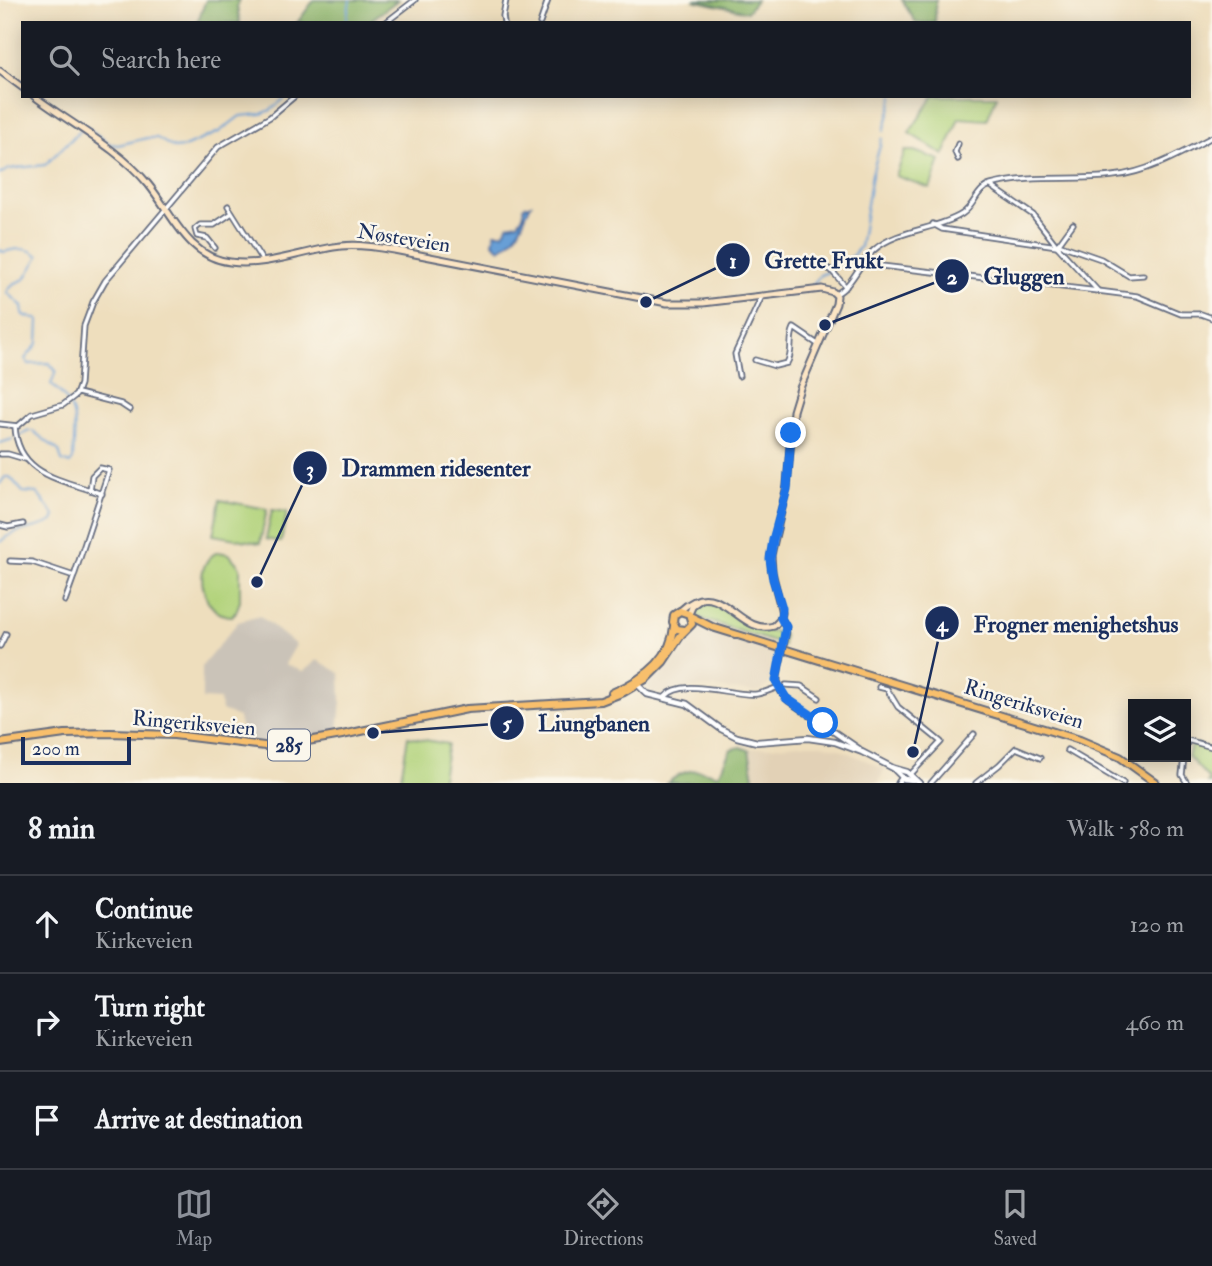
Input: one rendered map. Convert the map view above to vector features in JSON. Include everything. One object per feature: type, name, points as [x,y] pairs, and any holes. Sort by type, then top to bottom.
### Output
[{"type":"main road","points":[[0,71],[21,87]]},
{"type":"main road","name":"Nøsteveien","points":[[37,98],[135,170],[183,235],[208,255],[230,262],[262,261],[335,247],[368,246],[667,303],[694,304],[822,289],[834,293]]},
{"type":"main road","points":[[680,611],[692,601],[703,598],[715,601],[761,628],[777,625],[781,618],[782,608],[771,572],[771,547],[787,489],[795,404],[836,304],[834,293]]},
{"type":"main road","points":[[680,611],[691,615],[693,605],[703,598]]},
{"type":"main road","name":"285","points":[[674,626],[673,617],[680,611]]},
{"type":"main road","name":"285","points":[[687,629],[691,615]]},
{"type":"main road","name":"Ringeriksveien","points":[[691,615],[712,627],[1088,743],[1126,761],[1156,783]]},
{"type":"main road","points":[[674,626],[677,629],[687,629]]},
{"type":"main road","name":"Ringeriksveien","points":[[639,683],[663,656],[674,626]]},
{"type":"main road","name":"Ringeriksveien","points":[[0,743],[65,734],[110,733],[174,735],[273,747],[467,709],[591,700],[639,683],[663,662],[687,629],[712,627]]},
{"type":"street","points":[[388,21],[415,0]]},
{"type":"street","points":[[504,21],[506,0]]},
{"type":"street","points":[[541,21],[548,0]]},
{"type":"street","points":[[0,424],[19,425],[32,414],[67,403],[78,393],[83,330],[93,302],[105,281],[218,147],[270,117],[293,98]]},
{"type":"street","points":[[834,293],[846,287],[863,263],[880,246],[964,213],[978,194],[989,185],[1127,174],[1160,162],[1212,137]]},
{"type":"street","points":[[958,144],[955,152],[958,159]]},
{"type":"street","points":[[989,185],[1030,212],[1098,291]]},
{"type":"street","points":[[228,206],[262,261]]},
{"type":"street","points":[[215,247],[207,238],[197,236],[195,229],[201,225],[216,224],[232,213]]},
{"type":"street","points":[[1057,245],[1073,223]]},
{"type":"street","points":[[933,224],[942,229],[1057,245],[1101,259],[1126,275],[1143,275]]},
{"type":"street","points":[[812,261],[831,270],[846,287]]},
{"type":"street","points":[[863,263],[1137,296],[1181,314],[1201,314],[1212,318]]},
{"type":"street","points":[[738,376],[735,355],[762,296]]},
{"type":"street","points":[[755,360],[775,366],[787,363],[790,357],[790,337],[794,328],[819,345]]},
{"type":"street","points":[[78,393],[121,404],[130,410]]},
{"type":"street","points":[[15,426],[18,444],[27,460]]},
{"type":"street","points":[[0,454],[27,460],[50,478],[102,494]]},
{"type":"street","points":[[65,601],[110,472],[107,469],[100,468],[95,473],[90,491]]},
{"type":"street","points":[[0,525],[8,527],[23,524]]},
{"type":"street","points":[[10,561],[32,562],[74,576]]},
{"type":"street","points":[[781,618],[786,633],[776,677],[778,687],[786,698],[862,752],[916,782]]},
{"type":"street","points":[[777,625],[786,633]]},
{"type":"street","points":[[0,646],[6,634]]},
{"type":"street","points":[[639,683],[644,692],[687,704],[721,729],[742,739],[763,742],[816,738],[862,752]]},
{"type":"street","points":[[786,685],[801,686],[819,698]]},
{"type":"street","points":[[665,697],[672,691],[693,688],[756,694],[778,687]]},
{"type":"street","points":[[879,687],[887,689],[898,707],[941,742],[916,769],[904,777]]},
{"type":"street","points":[[932,783],[974,734]]},
{"type":"street","points":[[1191,741],[1212,747]]},
{"type":"street","points":[[976,783],[1015,749],[1040,758]]},
{"type":"street","points":[[1067,750],[1123,783]]},
{"type":"street","points":[[1184,762],[1185,781]]},
{"type":"shaded area","points":[[260,616],[296,645],[285,664],[303,672],[317,660],[340,673],[338,731],[291,740],[247,742],[238,717],[222,710],[219,700],[202,699],[202,666],[238,622]]},
{"type":"shaded area","points":[[694,630],[710,630],[781,652],[769,684],[754,692],[707,687],[674,689],[655,694],[646,684],[648,680],[684,637]]},
{"type":"shaded area","points":[[820,744],[837,748],[885,769],[878,783],[756,783],[749,749]]},
{"type":"green space","points":[[206,0],[239,0],[237,7],[240,21],[198,21]]},
{"type":"green space","points":[[314,0],[398,0],[370,21],[298,21]]},
{"type":"green space","points":[[693,0],[756,0],[747,12]]},
{"type":"green space","points":[[902,0],[936,0],[935,21],[915,21]]},
{"type":"green space","points":[[933,98],[996,98],[987,120],[959,118],[944,155],[909,133]]},
{"type":"green space","points":[[905,151],[914,151],[940,160],[930,188],[896,176]]},
{"type":"green space","points":[[220,500],[267,509],[260,543],[213,535]]},
{"type":"green space","points":[[272,510],[287,512],[281,542],[266,539]]},
{"type":"green space","points":[[218,552],[229,554],[240,567],[240,601],[232,616],[213,608],[203,589],[204,567],[209,558]]},
{"type":"green space","points":[[702,602],[713,603],[760,631],[782,632],[783,645],[699,618],[694,610]]},
{"type":"green space","points":[[408,737],[448,744],[441,783],[400,783]]},
{"type":"green space","points":[[1192,743],[1212,749],[1212,783],[1207,783],[1209,779],[1191,759]]},
{"type":"green space","points":[[740,747],[749,750],[755,783],[667,783],[680,774],[691,771],[718,775],[731,749]]},
{"type":"water","points":[[531,204],[516,234],[500,249],[493,243],[495,233],[503,233],[508,225],[518,223],[524,214],[523,207]]},
{"type":"waterway","points":[[346,21],[350,0]]},
{"type":"waterway","points":[[0,174],[9,169],[45,165],[85,126],[110,144],[157,138],[174,148],[184,147],[219,132],[240,116],[271,110],[285,98]]},
{"type":"waterway","points":[[884,131],[893,98]]},
{"type":"waterway","points":[[832,269],[860,247],[872,174],[882,138]]},
{"type":"waterway","points":[[0,250],[27,250],[39,256],[25,279],[13,284],[7,292],[22,306],[23,315],[39,320],[38,343],[25,359],[29,364],[49,363],[56,371],[51,384],[68,402],[74,419],[73,460],[70,464],[62,461],[59,451],[33,431],[18,437]]},
{"type":"waterway","points":[[812,286],[820,275],[828,272]]},
{"type":"waterway","points":[[0,443],[13,439]]},
{"type":"waterway","points":[[0,484],[5,477],[10,477],[23,492],[37,493],[55,516],[53,521],[19,531],[0,542]]},
{"type":"place","name":"Grette Frukt","points":[[646,302]]},
{"type":"place","name":"Gluggen","points":[[825,325]]},
{"type":"place","name":"Drammen ridesenter","points":[[257,582]]},
{"type":"place","name":"Liungbanen","points":[[373,733]]},
{"type":"place","name":"Frogner menighetshus","points":[[913,752]]},
{"type":"route","points":[[791,433],[787,489],[771,555],[771,572],[782,610],[781,618],[786,627],[776,681],[786,698],[823,723]]}]
